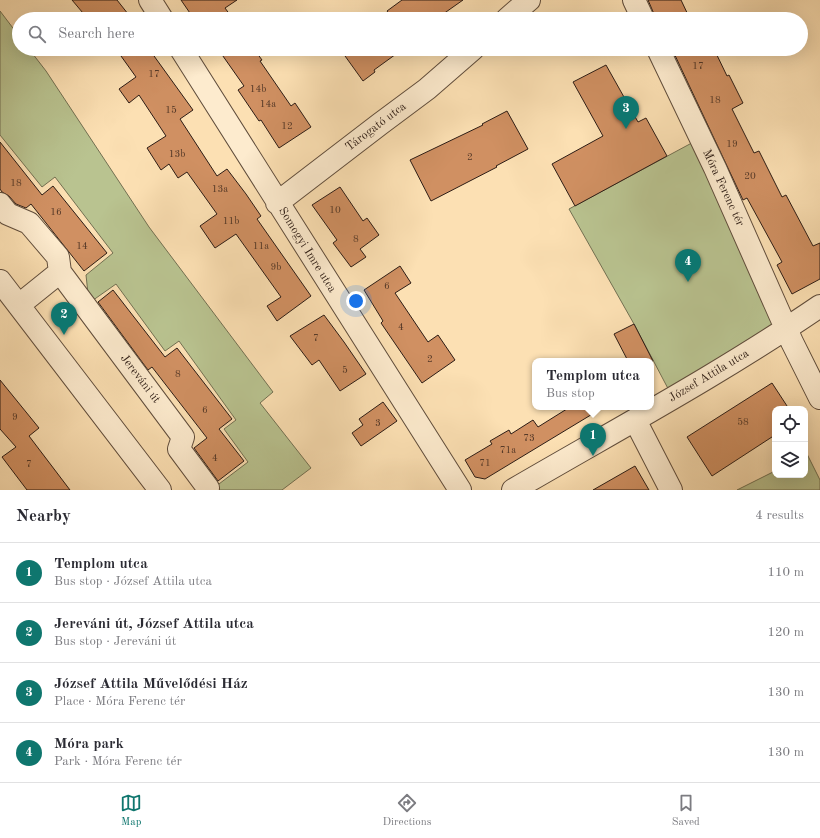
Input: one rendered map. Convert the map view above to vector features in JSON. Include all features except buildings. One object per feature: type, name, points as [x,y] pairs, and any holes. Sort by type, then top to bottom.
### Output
[{"type":"street","points":[[150,0],[158,12]]},
{"type":"street","points":[[515,12],[529,0]]},
{"type":"street","points":[[634,0],[640,12]]},
{"type":"street","name":"Somogyi Imre utca","points":[[185,56],[460,490]]},
{"type":"street","name":"Tárogató utca","points":[[277,203],[427,89],[465,56]]},
{"type":"street","name":"Móra Ferenc tér","points":[[661,56],[715,168],[792,342],[820,398]]},
{"type":"street","name":"Jereváni út","points":[[0,204],[8,214],[29,223],[58,257],[60,272],[183,437],[179,449],[208,488]]},
{"type":"street","points":[[19,305],[60,272]]},
{"type":"street","points":[[0,281],[160,490]]},
{"type":"street","name":"József Attila utca","points":[[654,408],[787,328],[820,306]]},
{"type":"street","name":"József Attila utca","points":[[513,490],[652,410]]},
{"type":"street","points":[[635,420],[671,490]]},
{"type":"green space","points":[[0,11],[12,27],[12,56],[34,56],[46,71],[149,227],[273,392],[260,403],[311,468],[282,490],[211,490],[248,462],[224,429],[236,420],[179,341],[165,351],[116,284],[89,303],[86,275],[113,253],[55,177],[42,187],[0,135]]},
{"type":"green space","points":[[701,138],[787,328],[673,398],[654,362],[654,358],[652,358],[569,209]]},
{"type":"green space","points":[[808,456],[820,480],[820,490],[737,490],[772,472],[772,478],[808,478]]},
{"type":"place","name":"József Attila Művelődési Ház","points":[[626,129]]},
{"type":"place","name":"Móra park","points":[[688,282]]},
{"type":"place","name":"Jereváni út, József Attila utca","points":[[64,335]]},
{"type":"place","name":"Templom utca","points":[[593,456]]}]
